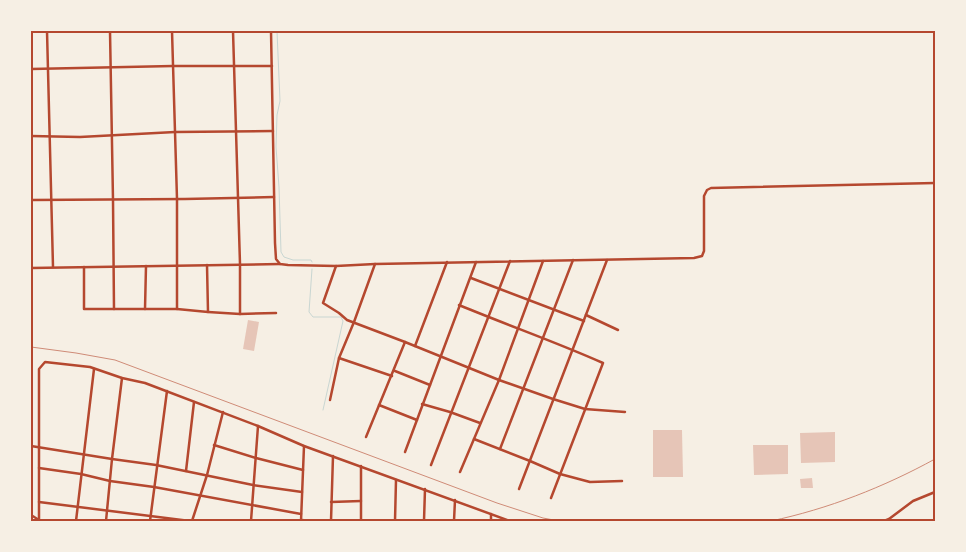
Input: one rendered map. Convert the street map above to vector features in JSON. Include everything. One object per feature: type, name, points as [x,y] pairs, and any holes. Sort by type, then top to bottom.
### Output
[{"type":"street","points":[[47,31],[53,267]]},
{"type":"street","points":[[110,31],[114,309]]},
{"type":"street","points":[[172,31],[178,309]]},
{"type":"street","points":[[233,31],[240,314]]},
{"type":"street","points":[[271,31],[276,259],[280,264]]},
{"type":"street","points":[[31,69],[272,66]]},
{"type":"street","points":[[31,136],[80,137],[175,132],[273,132]]},
{"type":"street","points":[[31,268],[240,264],[336,266],[694,258],[702,256],[704,251],[704,196],[707,190],[711,188],[935,183]]},
{"type":"street","points":[[31,200],[274,197]]},
{"type":"street","points":[[500,449],[573,260]]},
{"type":"street","points":[[518,489],[607,260]]},
{"type":"street","points":[[431,465],[510,261]]},
{"type":"street","points":[[460,472],[499,380],[543,261]]},
{"type":"street","points":[[415,346],[448,262]]},
{"type":"street","points":[[405,452],[476,262]]},
{"type":"street","points":[[330,400],[339,358],[375,264]]},
{"type":"street","points":[[208,265],[208,312]]},
{"type":"street","points":[[145,309],[146,266]]},
{"type":"street","points":[[336,266],[323,303],[347,320],[499,380],[553,399],[585,409],[626,412]]},
{"type":"street","points":[[84,267],[84,309],[178,309],[240,314],[276,313]]},
{"type":"street","points":[[470,277],[584,321]]},
{"type":"street","points":[[459,306],[603,363],[551,498]]},
{"type":"street","points":[[586,315],[618,330]]},
{"type":"street","points":[[366,437],[405,342]]},
{"type":"street","points":[[339,358],[392,376]]},
{"type":"street","points":[[38,520],[39,369],[45,362],[94,368],[122,378],[145,383],[223,412],[304,446],[510,521]]},
{"type":"street","points":[[76,521],[94,368]]},
{"type":"street","points":[[394,371],[430,385]]},
{"type":"street","points":[[106,521],[122,378]]},
{"type":"street","points":[[150,521],[167,391]]},
{"type":"street","points":[[186,470],[194,402]]},
{"type":"street","points":[[422,404],[450,412],[480,424]]},
{"type":"street","points":[[379,405],[416,420]]},
{"type":"street","points":[[39,502],[191,521],[200,496],[223,412]]},
{"type":"street","points":[[251,521],[258,426]]},
{"type":"street","points":[[474,439],[530,460],[560,474],[590,482],[622,481]]},
{"type":"street","points":[[214,445],[303,470]]},
{"type":"street","points":[[31,446],[186,470],[253,485],[302,492]]},
{"type":"street","points":[[304,446],[301,521],[314,521]]},
{"type":"street","points":[[331,521],[333,456]]},
{"type":"street","points":[[361,466],[361,521]]},
{"type":"street","points":[[39,468],[301,514]]},
{"type":"street","points":[[395,521],[396,478]]},
{"type":"street","points":[[424,489],[424,521]]},
{"type":"street","points":[[884,521],[913,502],[935,492]]},
{"type":"street","points":[[454,521],[455,500]]},
{"type":"street","points":[[331,502],[361,501]]},
{"type":"street","points":[[491,514],[491,521]]},
{"type":"street","points":[[31,515],[38,520]]},
{"type":"building","points":[[248,320],[259,322],[254,351],[243,349]]},
{"type":"building","points":[[653,430],[682,430],[683,477],[653,477]]},
{"type":"building","points":[[835,432],[835,462],[801,463],[800,433]]},
{"type":"building","points":[[753,445],[788,445],[788,474],[754,475]]},
{"type":"building","points":[[812,478],[813,488],[801,488],[800,479]]},
{"type":"waterway","points":[[277,31],[280,101],[277,115],[276,147],[281,252],[284,257],[293,260],[311,260],[312,262]]},
{"type":"waterway","points":[[312,269],[309,312],[313,317],[341,317],[343,321],[323,410]]},
{"type":"railway","points":[[31,347],[115,360],[497,503],[543,518],[559,521]]},
{"type":"railway","points":[[771,521],[814,510],[855,496],[896,479],[935,459]]}]
